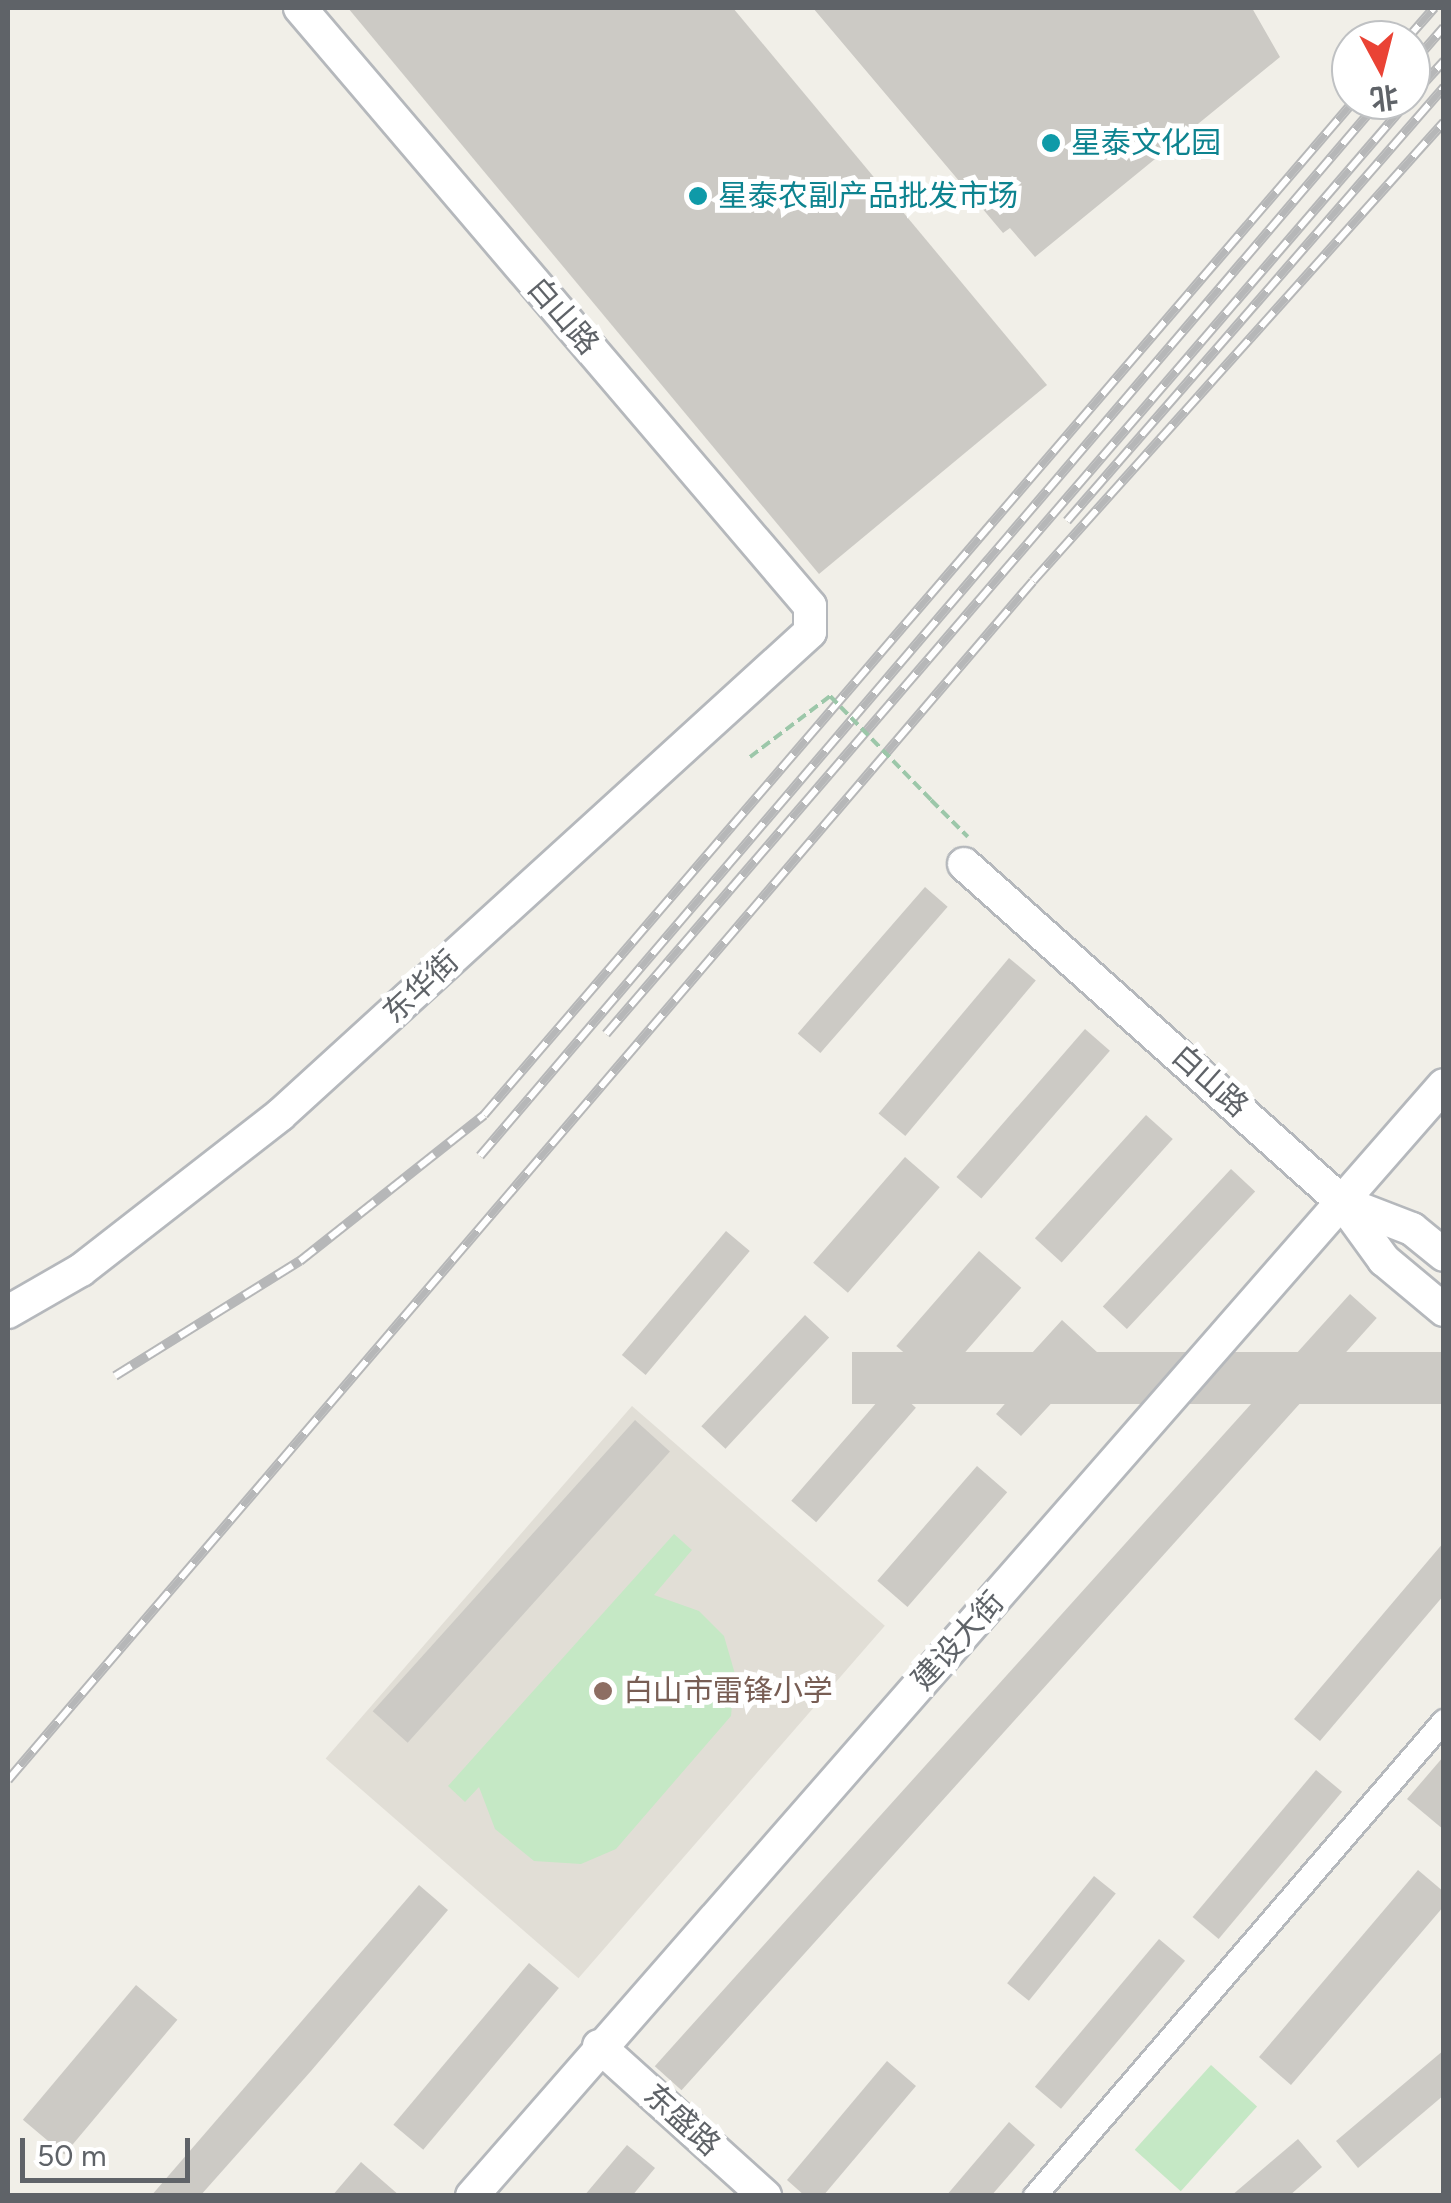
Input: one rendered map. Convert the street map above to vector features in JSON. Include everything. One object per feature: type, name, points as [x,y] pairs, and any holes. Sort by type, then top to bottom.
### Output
[{"type":"street","name":"白山路","points":[[300,8],[810,606],[810,632]]},
{"type":"street","name":"东华街","points":[[8,1312],[81,1270],[280,1115],[810,632]]},
{"type":"street","name":"白山路","points":[[964,864],[1342,1202],[1384,1260],[1444,1310]]},
{"type":"street","name":"建设大街","points":[[472,2196],[599,2046],[1444,1085]]},
{"type":"street","points":[[1342,1202],[1412,1229],[1444,1255]]},
{"type":"street","points":[[1035,2196],[1444,1720]]},
{"type":"street","name":"东盛路","points":[[599,2046],[766,2196]]},
{"type":"path","points":[[750,757],[830,696],[931,800],[969,832],[964,864]]},
{"type":"shaded area","name":"白山市雷锋小学","points":[[632,1406],[885,1626],[578,1978],[326,1758]]},
{"type":"green space","points":[[674,1534],[692,1550],[654,1595],[699,1611],[724,1636],[735,1674],[731,1716],[616,1849],[581,1864],[534,1861],[495,1829],[479,1787],[465,1802],[448,1786]]},
{"type":"green space","points":[[1211,2065],[1257,2106],[1181,2191],[1135,2150]]},
{"type":"building","name":"星泰农副产品批发市场","points":[[348,8],[733,8],[1047,385],[819,574]]},
{"type":"building","name":"星泰文化园","points":[[813,8],[1252,8],[1280,57],[1035,257],[1010,228],[1003,233]]},
{"type":"building","points":[[925,887],[948,907],[820,1053],[798,1033]]},
{"type":"building","points":[[1009,958],[1036,980],[905,1136],[879,1114]]},
{"type":"building","points":[[1085,1029],[1110,1051],[981,1199],[956,1177]]},
{"type":"building","points":[[1146,1115],[1173,1139],[1062,1262],[1035,1238]]},
{"type":"building","points":[[905,1157],[940,1187],[848,1293],[813,1263]]},
{"type":"building","points":[[1231,1169],[1255,1192],[1127,1329],[1103,1306]]},
{"type":"building","points":[[726,1231],[750,1251],[646,1375],[622,1355]]},
{"type":"building","points":[[979,1251],[1021,1288],[939,1383],[896,1346]]},
{"type":"building","points":[[1350,1294],[1377,1318],[682,2090],[655,2066]]},
{"type":"building","points":[[805,1315],[829,1338],[725,1449],[701,1426]]},
{"type":"building","points":[[1062,1320],[1098,1353],[1021,1436],[996,1414],[1010,1398],[999,1389]]},
{"type":"building","points":[[852,1352],[1444,1352],[1444,1404],[852,1404]]},
{"type":"building","points":[[891,1386],[916,1408],[816,1522],[791,1501]]},
{"type":"building","points":[[635,1420],[670,1451],[408,1743],[373,1711]]},
{"type":"building","points":[[977,1466],[1007,1492],[907,1607],[877,1581]]},
{"type":"building","points":[[1444,1542],[1444,1595],[1320,1741],[1294,1719]]},
{"type":"building","points":[[1444,1756],[1444,1830],[1407,1799]]},
{"type":"building","points":[[1316,1770],[1342,1792],[1219,1939],[1193,1917]]},
{"type":"building","points":[[1418,1870],[1444,1892],[1444,1906],[1291,2085],[1259,2057]]},
{"type":"building","points":[[1094,1876],[1116,1894],[1029,2001],[1007,1983]]},
{"type":"building","points":[[419,1885],[448,1910],[311,2071],[200,2196],[151,2196]]},
{"type":"building","points":[[1159,1939],[1185,1961],[1061,2109],[1035,2087]]},
{"type":"building","points":[[529,1963],[559,1988],[423,2150],[393,2125]]},
{"type":"building","points":[[136,1985],[177,2020],[64,2155],[23,2120]]},
{"type":"building","points":[[1444,2050],[1444,2095],[1358,2168],[1336,2141]]},
{"type":"building","points":[[887,2061],[916,2086],[823,2196],[805,2196],[787,2180]]},
{"type":"building","points":[[1009,2122],[1035,2145],[991,2196],[946,2196]]},
{"type":"building","points":[[1298,2139],[1322,2167],[1289,2196],[1231,2196]]},
{"type":"building","points":[[627,2145],[655,2168],[632,2196],[584,2196]]},
{"type":"building","points":[[361,2162],[400,2196],[332,2196]]},
{"type":"railway","points":[[1424,20],[1434,8]]},
{"type":"railway","points":[[1431,42],[1444,27]]},
{"type":"railway","points":[[1431,75],[1444,61]]},
{"type":"railway","points":[[1067,521],[1444,87]]},
{"type":"railway","points":[[115,1376],[300,1261],[484,1115],[1338,120]]},
{"type":"railway","points":[[480,1156],[1363,120]]},
{"type":"railway","points":[[606,1034],[1392,120]]},
{"type":"railway","points":[[8,1780],[1033,581],[1444,122]]},
{"type":"place","name":"星泰文化园","points":[[1051,143]]},
{"type":"place","name":"星泰农副产品批发市场","points":[[698,196]]},
{"type":"place","name":"白山市雷锋小学","points":[[603,1691]]}]
